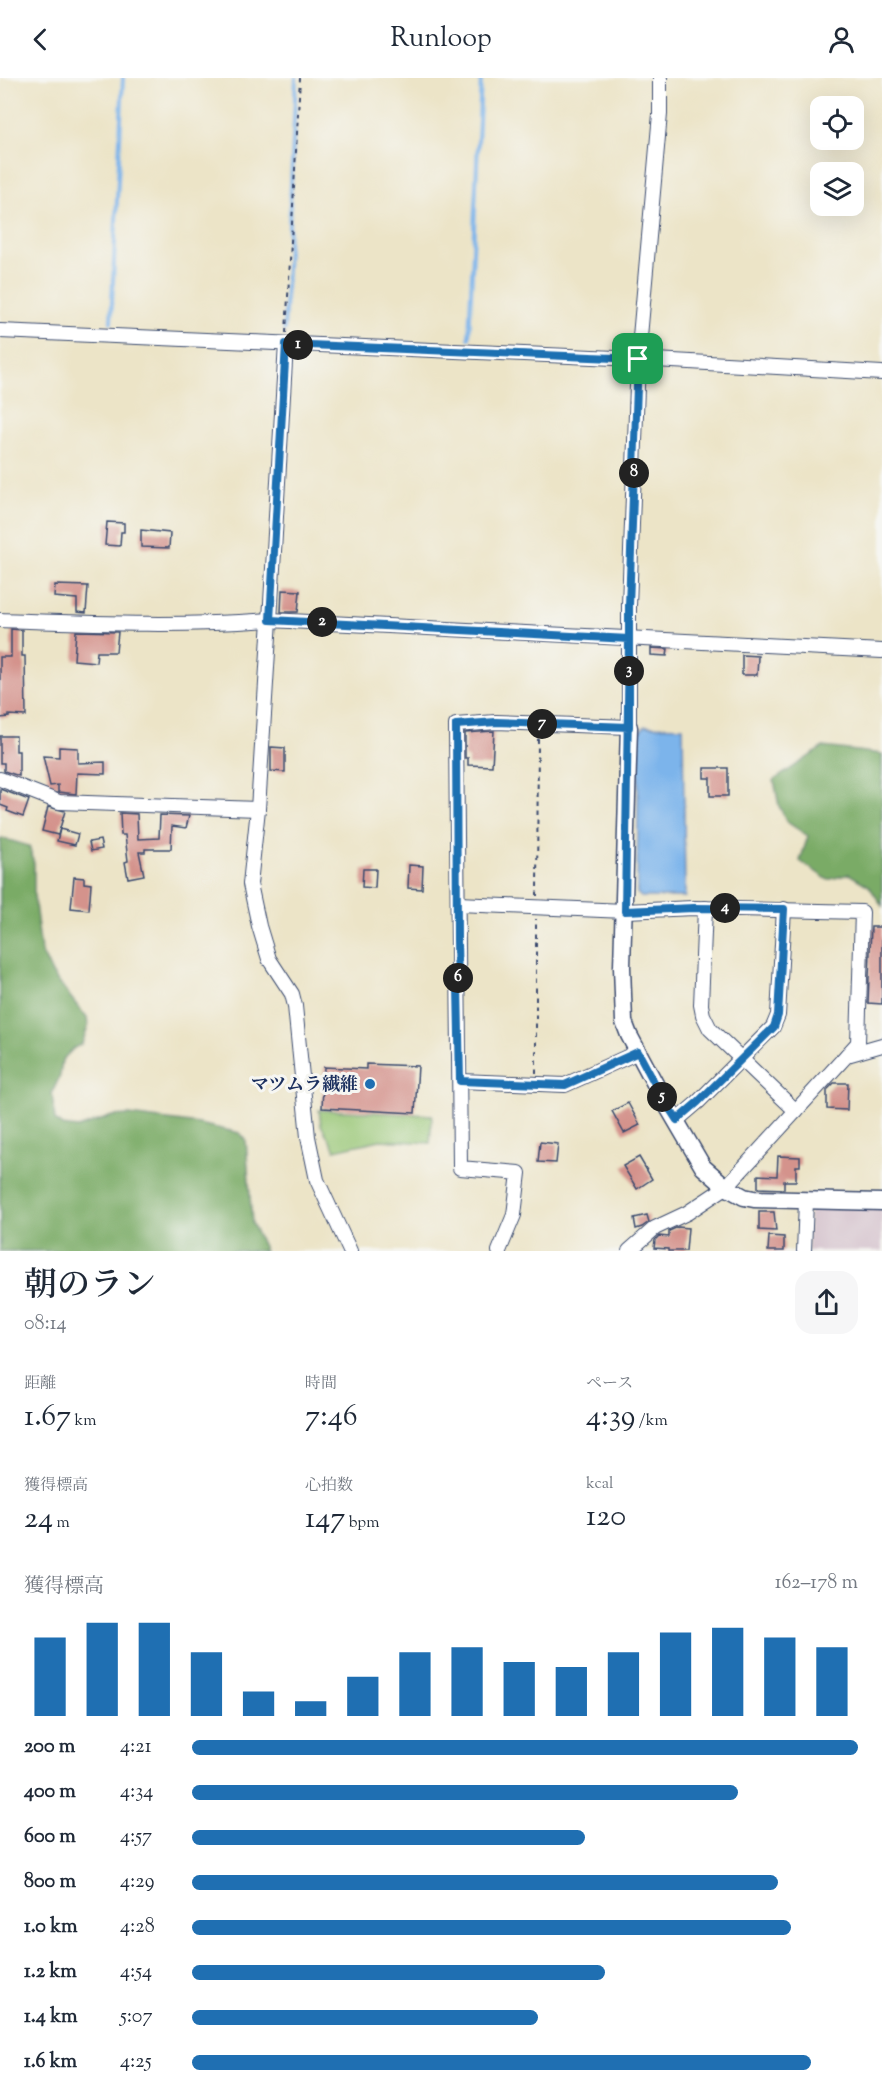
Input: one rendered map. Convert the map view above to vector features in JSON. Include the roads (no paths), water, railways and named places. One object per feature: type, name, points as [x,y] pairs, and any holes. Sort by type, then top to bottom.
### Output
[{"type":"street","points":[[660,78],[660,114],[638,359],[629,639],[623,1013],[629,1035],[703,1167],[726,1187],[744,1197],[882,1202]]},
{"type":"street","points":[[0,331],[638,359],[882,373]]},
{"type":"street","points":[[286,344],[258,809],[250,884],[269,959],[292,994],[295,1005],[308,1137],[317,1180],[350,1251]]},
{"type":"street","points":[[0,620],[155,623],[230,623],[270,620],[882,651]]},
{"type":"street","points":[[499,1251],[514,1215],[519,1173],[460,1168],[456,725],[496,722],[629,727]]},
{"type":"street","points":[[0,779],[59,802],[258,809]]},
{"type":"street","points":[[458,904],[625,911],[705,908],[862,912],[858,1042],[726,1187],[687,1213],[655,1228],[629,1251]]},
{"type":"street","points":[[705,908],[701,1005],[703,1015],[710,1029],[740,1060],[796,1111]]},
{"type":"street","points":[[677,1120],[774,1027],[778,1015],[784,909]]},
{"type":"street","points":[[845,1056],[882,1045]]},
{"type":"street","points":[[460,1081],[565,1085],[638,1052]]},
{"type":"street","points":[[804,1251],[806,1201]]},
{"type":"water","points":[[645,726],[683,727],[685,897],[641,897],[637,893],[639,732]]},
{"type":"waterway","points":[[111,322],[123,78]]},
{"type":"waterway","points":[[284,330],[296,78]]},
{"type":"waterway","points":[[469,338],[481,78]]},
{"type":"place","name":"マツムラ繊維","points":[[370,1084]]}]
